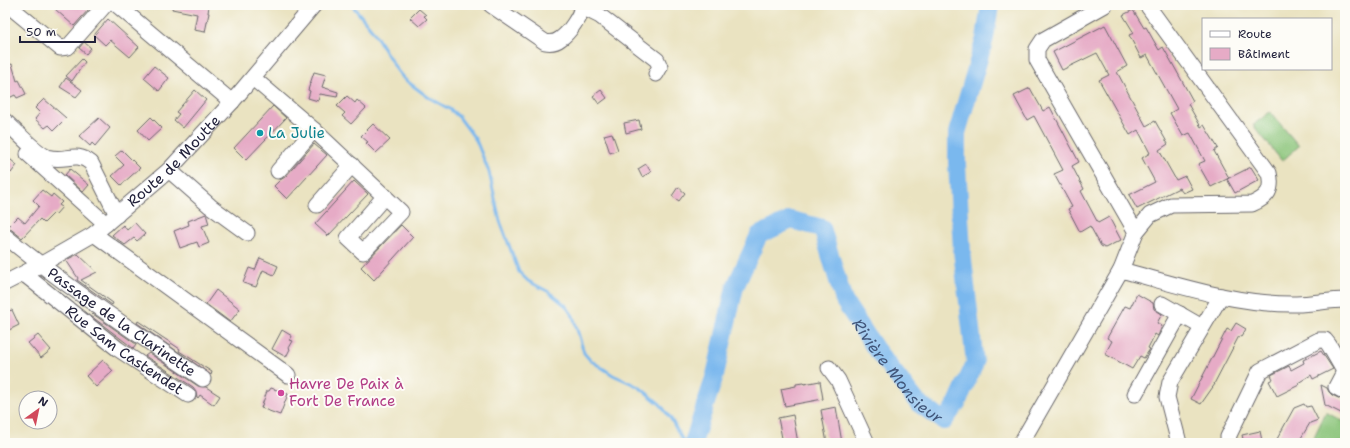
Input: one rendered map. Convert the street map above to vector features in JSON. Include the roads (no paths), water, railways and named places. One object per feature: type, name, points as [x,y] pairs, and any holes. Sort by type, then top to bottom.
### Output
[{"type":"street","points":[[8,5],[60,48],[68,47],[105,5]]},
{"type":"street","points":[[117,5],[232,102]]},
{"type":"street","name":"Route de Moutte","points":[[5,284],[40,266],[94,234],[169,170],[232,102],[314,5]]},
{"type":"street","points":[[491,5],[545,42],[550,43],[559,40],[568,32],[581,12],[581,6],[600,16],[657,60],[660,67],[656,74]]},
{"type":"street","points":[[1105,5],[1043,40],[1037,49],[1037,60],[1136,232]]},
{"type":"street","points":[[1021,443],[1121,270],[1136,232],[1150,215],[1170,205],[1252,204],[1263,199],[1269,191],[1271,182],[1269,173],[1147,5]]},
{"type":"street","points":[[253,78],[314,130],[385,196],[401,212],[363,252],[348,238],[385,196]]},
{"type":"street","points":[[5,121],[42,155],[58,159],[78,156],[86,158],[92,163],[112,220]]},
{"type":"street","points":[[278,171],[314,130]]},
{"type":"street","points":[[5,133],[112,220]]},
{"type":"street","points":[[317,205],[352,165]]},
{"type":"street","points":[[169,170],[210,206],[247,233]]},
{"type":"street","points":[[94,234],[288,375]]},
{"type":"street","name":"Passage de la Clarinette","points":[[5,236],[40,266],[204,379]]},
{"type":"street","points":[[1121,270],[1221,296],[1251,301],[1296,304],[1345,300]]},
{"type":"street","name":"Rue Sam Castendet","points":[[24,274],[118,348],[188,395]]},
{"type":"street","points":[[1179,443],[1167,397],[1170,382],[1221,296]]},
{"type":"street","points":[[1162,304],[1202,327]]},
{"type":"street","points":[[1135,394],[1180,314]]},
{"type":"street","points":[[1230,443],[1228,437],[1260,371],[1319,340],[1325,340],[1345,370],[1336,387],[1345,392]]},
{"type":"street","points":[[829,368],[838,380],[867,443]]},
{"type":"waterway","points":[[352,5],[373,31],[396,69],[404,79],[428,97],[451,110],[459,117],[476,140],[489,172],[500,221],[519,272],[528,281],[549,292],[565,305],[573,316],[584,353],[590,360],[613,375],[639,387],[660,404],[671,419],[684,443]]},
{"type":"waterway","name":"Rivière Monsieur","points":[[693,443],[715,375],[735,287],[759,235],[791,220],[822,228],[844,301],[875,348],[918,403],[944,421],[957,403],[975,363],[962,251],[957,164],[957,133],[985,38],[990,5]]},
{"type":"place","name":"La Julie","points":[[260,133]]},
{"type":"place","name":"Havre De Paix à Fort De France","points":[[281,393]]}]
